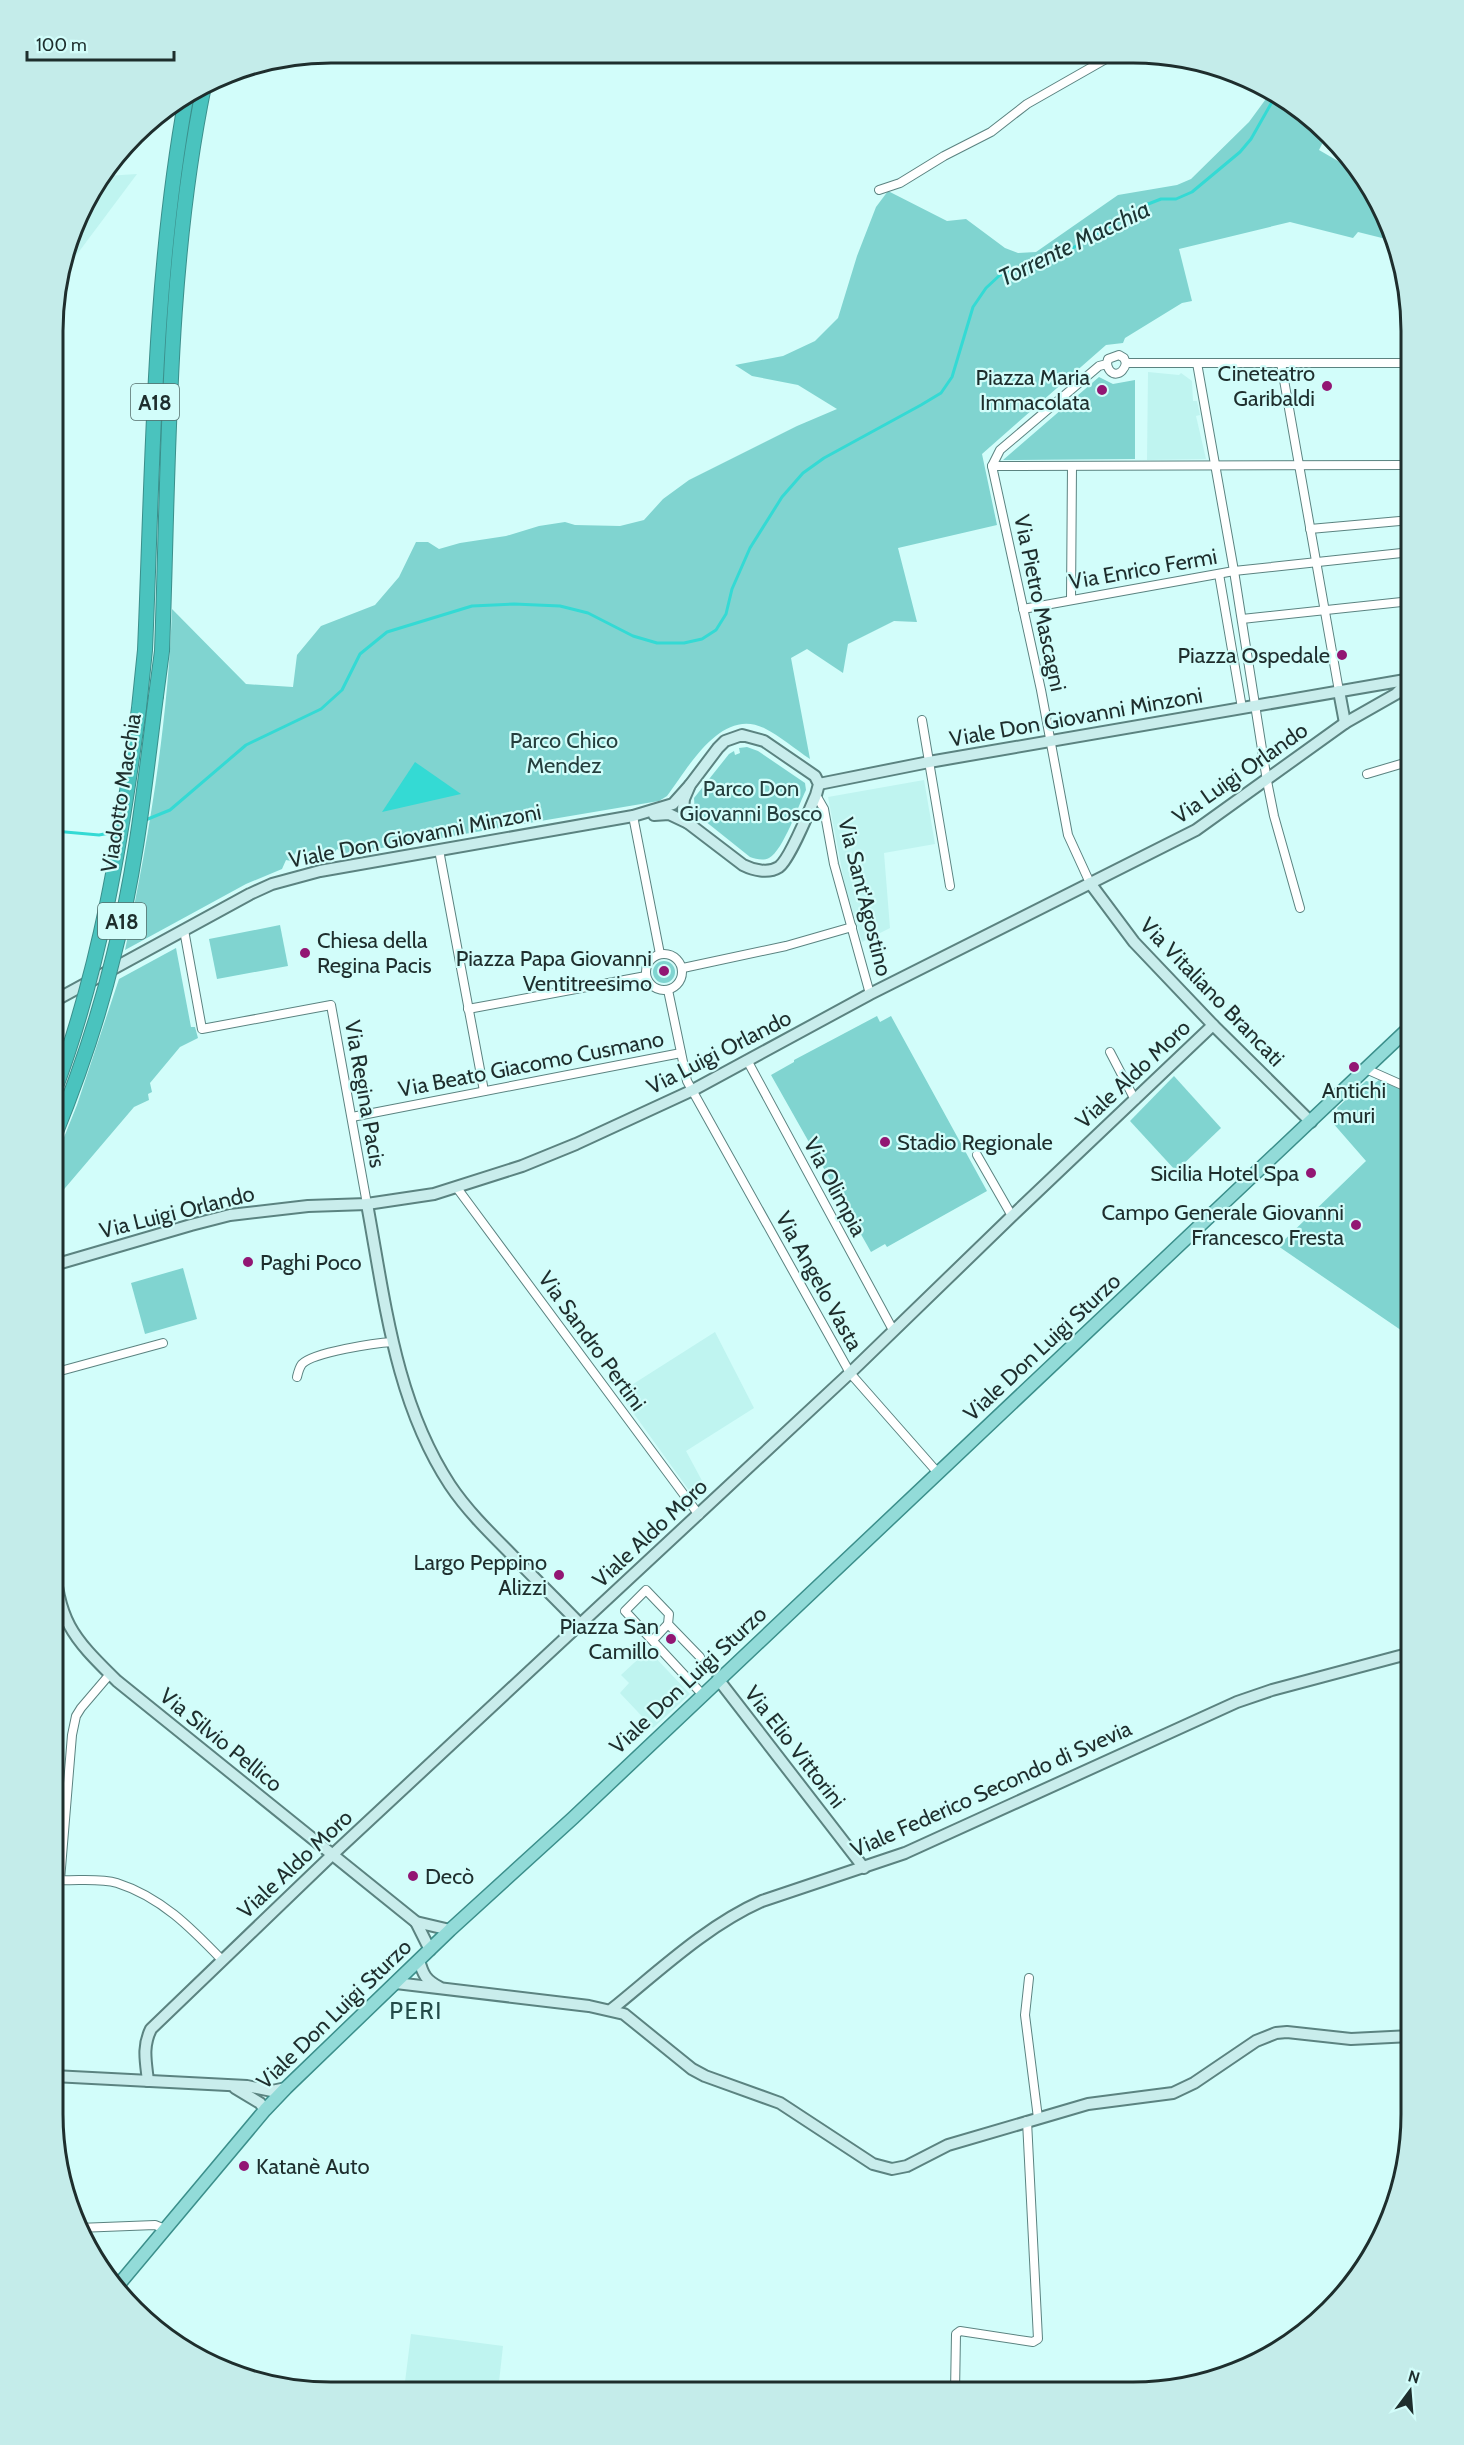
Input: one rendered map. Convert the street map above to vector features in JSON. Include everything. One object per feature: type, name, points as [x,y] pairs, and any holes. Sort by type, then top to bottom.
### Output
[{"type":"highway","name":"Viadotto Macchia","points":[[63,1112],[91,1035],[114,954],[137,834],[156,696],[162,651],[177,282],[189,171],[202,96]]},
{"type":"highway","name":"Viadotto Macchia","points":[[63,1064],[87,991],[107,913],[122,831],[139,708],[145,650],[161,281],[169,199],[185,106]]},
{"type":"main road","name":"Viale Don Luigi Sturzo","points":[[122,2282],[286,2088],[450,1930],[1401,1036]]},
{"type":"street","points":[[879,190],[900,183],[944,156],[991,132],[1027,104],[1099,63]]},
{"type":"street","points":[[1107,364],[1108,370],[1113,374],[1119,374],[1125,370],[1126,363],[1124,358],[1113,355],[1107,364],[1099,366],[1000,450],[993,469],[1072,470],[1215,465],[1401,465]]},
{"type":"street","points":[[1126,363],[1401,363]]},
{"type":"street","points":[[1200,363],[1199,376],[1242,619],[1267,781],[1274,816],[1300,908]]},
{"type":"street","points":[[1281,363],[1336,692],[1345,723]]},
{"type":"street","name":"Via Pietro Mascagni","points":[[993,469],[1041,690],[1068,836],[1090,883]]},
{"type":"street","points":[[1071,600],[1072,470]]},
{"type":"street","points":[[1310,529],[1401,521]]},
{"type":"street","name":"Via Enrico Fermi","points":[[1023,609],[1219,574],[1401,553]]},
{"type":"street","points":[[1219,574],[1242,708]]},
{"type":"street","points":[[1242,619],[1401,602]]},
{"type":"street","name":"Viale Don Giovanni Minzoni","points":[[820,787],[929,762],[1401,681]]},
{"type":"street","name":"Via Luigi Orlando","points":[[63,1262],[230,1215],[308,1206],[367,1204],[409,1199],[457,1188],[557,1152],[693,1090],[870,994],[1196,830],[1345,723],[1401,689]]},
{"type":"street","points":[[922,720],[950,886]]},
{"type":"street","points":[[742,735],[764,741],[815,776],[820,787],[784,861],[772,870],[752,869],[742,865],[688,823],[669,814],[633,816],[673,804],[718,748],[725,741],[742,735]]},
{"type":"street","points":[[1367,774],[1401,764]]},
{"type":"street","points":[[688,823],[683,809],[684,799],[690,785]]},
{"type":"street","name":"Via Sant'Agostino","points":[[820,787],[834,864],[870,994]]},
{"type":"street","points":[[633,816],[660,954]]},
{"type":"street","name":"Viale Don Giovanni Minzoni","points":[[63,996],[250,894],[297,876],[633,816]]},
{"type":"street","points":[[438,850],[484,1091]]},
{"type":"street","name":"Via Vitaliano Brancati","points":[[1090,883],[1134,942],[1213,1025],[1311,1122]]},
{"type":"street","points":[[683,968],[786,946],[852,927]]},
{"type":"street","name":"Via Regina Pacis","points":[[184,930],[202,1029],[331,1005],[367,1204]]},
{"type":"street","points":[[660,954],[670,954],[678,959],[683,968],[682,978],[677,986],[668,990],[658,990],[650,984],[646,976],[646,966],[652,958],[660,954]]},
{"type":"street","points":[[468,1009],[646,976]]},
{"type":"street","name":"Via Angelo Vasta","points":[[668,990],[687,1082],[850,1373],[938,1473]]},
{"type":"street","name":"Viale Aldo Moro","points":[[148,2081],[144,2052],[151,2030],[332,1856],[850,1373],[1213,1025]]},
{"type":"street","points":[[1110,1052],[1135,1100]]},
{"type":"street","name":"Via Beato Giacomo Cusmano","points":[[352,1117],[681,1053]]},
{"type":"street","name":"Via Olimpia","points":[[747,1060],[893,1330]]},
{"type":"street","points":[[1366,1069],[1401,1085]]},
{"type":"street","points":[[977,1155],[1012,1216]]},
{"type":"street","name":"Via Sandro Pertini","points":[[457,1188],[699,1515]]},
{"type":"street","points":[[367,1204],[393,1342],[413,1414],[426,1443],[451,1487],[488,1531],[580,1624]]},
{"type":"street","points":[[297,1377],[303,1364],[309,1359],[364,1345],[393,1342]]},
{"type":"street","points":[[63,1370],[163,1343]]},
{"type":"street","points":[[653,1640],[668,1624],[669,1614],[646,1590],[625,1611],[702,1694]]},
{"type":"street","name":"Via Silvio Pellico","points":[[63,1609],[68,1625],[86,1650],[110,1674],[416,1922]]},
{"type":"street","points":[[668,1624],[700,1658]]},
{"type":"street","name":"Viale Federico Secondo di Svevia","points":[[612,2009],[700,1938],[743,1910],[789,1891],[864,1868],[950,1833],[1238,1702],[1272,1690],[1401,1656]]},
{"type":"street","points":[[63,1844],[72,1735],[76,1716],[110,1674]]},
{"type":"street","name":"Via Elio Vittorini","points":[[718,1679],[864,1868]]},
{"type":"street","points":[[63,1880],[116,1883],[155,1900],[185,1922],[222,1960]]},
{"type":"street","points":[[416,1922],[450,1930]]},
{"type":"street","points":[[416,1922],[430,1950]]},
{"type":"street","points":[[419,1960],[423,1976],[428,1982],[439,1987]]},
{"type":"street","points":[[955,2382],[956,2334],[960,2331],[1033,2342],[1038,2339],[1032,2120],[1025,2015],[1029,1978]]},
{"type":"street","points":[[396,1983],[612,2009],[634,2021],[692,2069],[705,2076],[780,2103],[873,2164],[883,2168],[907,2166],[948,2145],[1101,2101],[1173,2093],[1194,2083],[1256,2041],[1276,2033],[1287,2032],[1351,2039],[1401,2036]]},
{"type":"street","points":[[63,2077],[229,2086],[272,2091],[286,2088]]},
{"type":"street","points":[[229,2086],[249,2095],[265,2110]]},
{"type":"street","points":[[88,2228],[155,2225],[165,2229]]},
{"type":"shaded area","points":[[137,174],[72,261],[83,228],[113,176]]},
{"type":"shaded area","points":[[1148,372],[1179,375],[1181,373],[1192,381],[1193,401],[1197,401],[1200,415],[1196,416],[1206,459],[1147,460]]},
{"type":"shaded area","points":[[415,762],[461,794],[382,812]]},
{"type":"shaded area","points":[[924,780],[935,844],[884,853],[890,928],[862,942],[845,886],[828,797]]},
{"type":"shaded area","points":[[715,1332],[754,1408],[686,1451],[707,1490],[696,1500],[619,1393]]},
{"type":"shaded area","points":[[648,1650],[690,1694],[653,1728],[620,1693],[629,1683],[621,1675]]},
{"type":"shaded area","points":[[411,2334],[503,2346],[499,2382],[405,2382]]},
{"type":"green space","name":"Parco Chico Mendez","points":[[1266,99],[1310,129],[1323,141],[1319,150],[1343,164],[1356,182],[1385,239],[1358,232],[1353,238],[1290,222],[1179,249],[1192,301],[1182,303],[1125,338],[1123,343],[1106,345],[982,454],[997,525],[898,548],[917,622],[894,621],[848,644],[843,673],[807,649],[791,658],[810,759],[764,728],[748,724],[734,726],[720,733],[707,744],[667,796],[659,801],[346,854],[337,849],[332,857],[309,862],[296,852],[291,861],[286,860],[282,869],[246,884],[125,950],[142,866],[162,737],[172,609],[246,684],[293,687],[297,655],[321,626],[375,605],[399,577],[416,542],[428,542],[439,549],[565,522],[575,525],[620,526],[644,520],[663,499],[689,480],[797,426],[837,409],[798,385],[752,376],[735,365],[783,356],[815,341],[838,318],[857,256],[876,207],[888,191],[947,221],[966,219],[1005,248],[1018,253],[1036,252],[1118,195],[1177,185],[1191,179],[1249,122]]},
{"type":"green space","points":[[1099,377],[1113,384],[1135,380],[1135,459],[1003,460]]},
{"type":"green space","name":"Parco Don Giovanni Bosco","points":[[747,747],[758,751],[805,783],[806,790],[785,837],[774,854],[764,859],[750,857],[695,813],[694,798],[729,754],[734,751],[735,755],[740,753],[739,748]]},
{"type":"green space","points":[[280,925],[288,966],[217,979],[209,939]]},
{"type":"green space","points":[[176,948],[191,1027],[195,1027],[198,1038],[180,1047],[150,1083],[152,1092],[148,1094],[149,1100],[134,1107],[63,1190],[63,1140],[77,1105],[119,979]]},
{"type":"green space","points":[[660,961],[668,961],[675,968],[675,976],[668,983],[660,983],[653,976],[653,968]]},
{"type":"green space","name":"Stadio Regionale","points":[[877,1016],[880,1022],[891,1016],[987,1191],[887,1247],[885,1244],[871,1252],[771,1075],[794,1060]]},
{"type":"green space","points":[[1174,1076],[1221,1128],[1176,1171],[1130,1121]]},
{"type":"green space","name":"Campo Generale Giovanni Francesco Fresta","points":[[1379,1080],[1401,1090],[1401,1330],[1278,1246],[1366,1161],[1332,1122],[1340,1116],[1337,1108],[1366,1081],[1375,1083]]},
{"type":"green space","points":[[183,1268],[197,1319],[145,1334],[131,1283]]},
{"type":"waterway","name":"Torrente Macchia","points":[[143,821],[170,810],[246,745],[321,709],[342,690],[360,654],[387,632],[472,606],[514,604],[560,606],[588,613],[633,636],[657,643],[684,643],[702,639],[716,630],[726,614],[732,589],[750,548],[782,497],[803,473],[824,458],[941,393],[952,377],[973,307],[986,288],[1000,275],[1061,255],[1143,206],[1161,199],[1176,199],[1192,192],[1240,152],[1251,139],[1272,102]]},
{"type":"waterway","name":"Torrente Macchia","points":[[63,832],[99,835],[115,832]]},
{"type":"place","name":"Cineteatro Garibaldi","points":[[1327,386]]},
{"type":"place","name":"Piazza Maria Immacolata","points":[[1102,390]]},
{"type":"place","name":"Piazza Ospedale","points":[[1342,655]]},
{"type":"place","name":"Chiesa della Regina Pacis","points":[[305,953]]},
{"type":"place","name":"Piazza Papa Giovanni Ventitreesimo","points":[[664,971]]},
{"type":"place","name":"Antichi muri","points":[[1354,1067]]},
{"type":"place","name":"Stadio Regionale","points":[[885,1142]]},
{"type":"place","name":"Sicilia Hotel Spa","points":[[1311,1173]]},
{"type":"place","name":"Campo Generale Giovanni Francesco Fresta","points":[[1356,1225]]},
{"type":"place","name":"Paghi Poco","points":[[248,1262]]},
{"type":"place","name":"Largo Peppino Alizzi","points":[[559,1575]]},
{"type":"place","name":"Piazza San Camillo","points":[[671,1639]]},
{"type":"place","name":"Decò","points":[[413,1876]]},
{"type":"place","name":"Katanè Auto","points":[[244,2166]]},
{"type":"district","name":"PERI","points":[[416,2010]]}]
